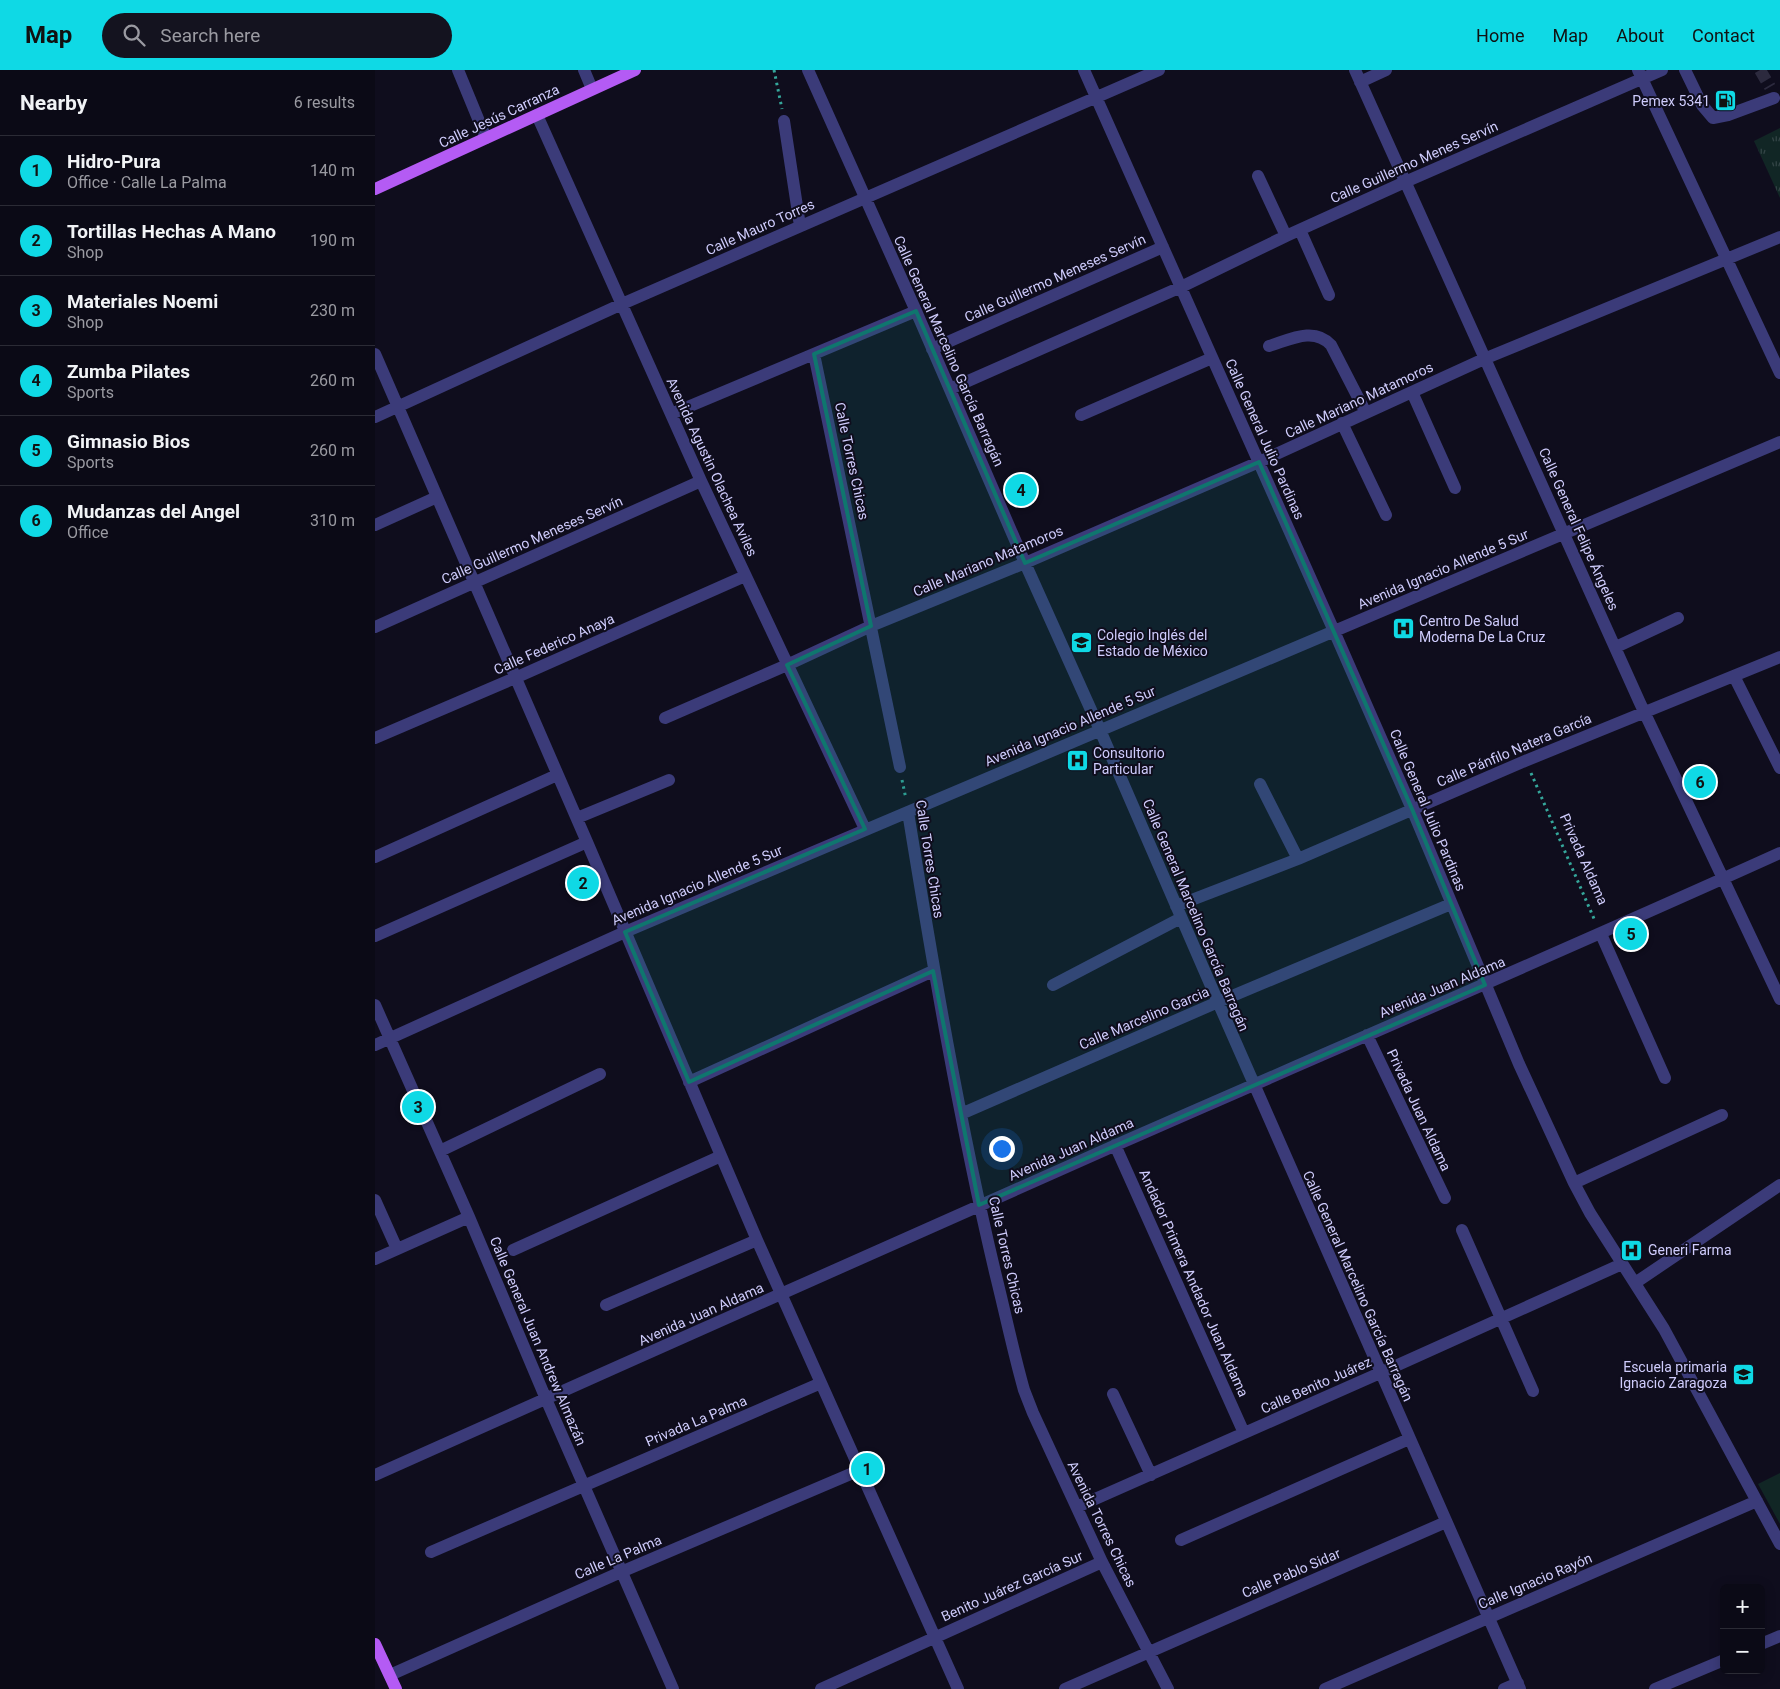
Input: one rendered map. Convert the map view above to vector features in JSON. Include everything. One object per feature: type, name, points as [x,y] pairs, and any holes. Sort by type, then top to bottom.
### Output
[{"type":"main road","name":"Calle Jesús Carranza","points":[[375,189],[635,70]]},
{"type":"main road","points":[[375,1644],[396,1689]]},
{"type":"street","points":[[458,70],[486,138]]},
{"type":"street","points":[[584,70],[592,89]]},
{"type":"street","name":"Calle General Marcelino García Barragán","points":[[808,70],[916,311],[1380,1373],[1490,1617],[1519,1686]]},
{"type":"street","name":"Calle General Julio Pardinas","points":[[1084,70],[1334,631],[1412,809],[1519,1064],[1574,1183],[1622,1264],[1664,1329],[1780,1544]]},
{"type":"street","name":"Calle Mauro Torres","points":[[375,417],[622,304],[1159,70]]},
{"type":"street","name":"Calle General Felipe Ángeles","points":[[1355,70],[1645,713],[1780,998]]},
{"type":"street","points":[[1361,82],[1386,70]]},
{"type":"street","name":"Calle Guillermo Menes Servín","points":[[950,389],[1181,287],[1286,236],[1640,74],[1662,70]]},
{"type":"street","points":[[1685,70],[1702,105],[1713,118],[1728,115],[1775,94]]},
{"type":"street","points":[[1640,74],[1780,372]]},
{"type":"street","name":"Avenida Agustin Olachea Aviles","points":[[537,115],[701,481],[865,829]]},
{"type":"street","points":[[784,121],[800,226]]},
{"type":"street","points":[[1258,176],[1286,236]]},
{"type":"street","points":[[1300,230],[1329,295]]},
{"type":"street","name":"Calle Mariano Matamoros","points":[[665,718],[871,626],[1025,563],[1259,462],[1484,358],[1780,237]]},
{"type":"street","name":"Calle Guillermo Meneses Servín","points":[[932,349],[1163,247]]},
{"type":"street","points":[[671,414],[916,311]]},
{"type":"street","points":[[1269,346],[1304,335],[1315,335],[1325,339],[1331,345],[1366,413]]},
{"type":"street","points":[[375,354],[577,818],[781,1295],[958,1689]]},
{"type":"street","name":"Calle Torres Chicas","points":[[814,354],[900,767]]},
{"type":"street","points":[[1081,415],[1212,358]]},
{"type":"street","points":[[1412,392],[1455,488]]},
{"type":"street","points":[[1342,423],[1386,515]]},
{"type":"street","name":"Avenida Ignacio Allende 5 Sur","points":[[375,1045],[625,932],[1780,442]]},
{"type":"street","name":"Calle Guillermo Meneses Servín","points":[[375,627],[701,481]]},
{"type":"street","points":[[375,525],[437,497]]},
{"type":"street","name":"Calle Federico Anaya","points":[[375,738],[745,576]]},
{"type":"street","points":[[1616,647],[1678,618]]},
{"type":"street","name":"Calle Pánfilo Natera García","points":[[1053,985],[1179,912],[1412,809],[1780,656]]},
{"type":"street","points":[[1734,676],[1780,768]]},
{"type":"street","points":[[375,857],[557,775]]},
{"type":"street","points":[[577,818],[669,780]]},
{"type":"street","points":[[1260,784],[1298,859]]},
{"type":"street","name":"Calle Torres Chicas","points":[[908,812],[933,971],[979,1205],[1018,1368]]},
{"type":"street","points":[[375,936],[587,842]]},
{"type":"street","name":"Avenida Juan Aldama","points":[[375,1475],[979,1205],[1485,985],[1780,853]]},
{"type":"street","name":"Calle Marcelino Garcia","points":[[961,1114],[1218,1002],[1451,904]]},
{"type":"street","points":[[1601,934],[1665,1078]]},
{"type":"street","points":[[689,1082],[933,971]]},
{"type":"street","name":"Calle General Juan Andrew Almazán","points":[[375,1005],[469,1217],[546,1399],[673,1689]]},
{"type":"street","name":"Privada Juan Aldama","points":[[1367,1035],[1445,1198]]},
{"type":"street","points":[[440,1151],[600,1074]]},
{"type":"street","points":[[1574,1183],[1723,1116]]},
{"type":"street","name":"Andador Primera Andador Juan Aldama","points":[[1115,1145],[1244,1433]]},
{"type":"street","points":[[513,1250],[721,1156]]},
{"type":"street","points":[[1635,1283],[1780,1185]]},
{"type":"street","points":[[375,1200],[397,1249]]},
{"type":"street","points":[[375,1259],[469,1217]]},
{"type":"street","points":[[1462,1230],[1533,1390]]},
{"type":"street","points":[[606,1305],[757,1240]]},
{"type":"street","name":"Calle Benito Juárez","points":[[1077,1507],[1622,1264]]},
{"type":"street","name":"Avenida Torres Chicas","points":[[1018,1368],[1033,1414],[1102,1562],[1168,1689]]},
{"type":"street","name":"Privada La Palma","points":[[431,1552],[821,1383]]},
{"type":"street","points":[[1113,1394],[1151,1475]]},
{"type":"street","points":[[1181,1540],[1409,1439]]},
{"type":"street","name":"Calle La Palma","points":[[389,1675],[621,1572],[860,1470]]},
{"type":"street","name":"Calle Ignacio Rayón","points":[[1325,1689],[1757,1501]]},
{"type":"street","name":"Calle Pablo Sidar","points":[[1065,1689],[1091,1684],[1148,1652],[1446,1522]]},
{"type":"street","name":"Benito Juárez García Sur","points":[[821,1689],[1102,1562]]},
{"type":"street","points":[[1765,1642],[1780,1636]]},
{"type":"street","points":[[1655,1689],[1720,1662]]},
{"type":"street","points":[[1504,1689],[1519,1686]]},
{"type":"path","points":[[775,70],[784,121]]},
{"type":"path","name":"Privada Aldama","points":[[1525,761],[1601,934]]},
{"type":"path","name":"Calle Torres Chicas","points":[[900,767],[908,812]]},
{"type":"highlighted area","points":[[916,311],[1025,563],[1259,462],[1412,809],[1485,985],[979,1205],[933,971],[689,1082],[625,932],[865,829],[787,665],[871,626],[814,354]]},
{"type":"green space","points":[[1780,128],[1780,198],[1754,141]]},
{"type":"green space","points":[[1780,1473],[1780,1524],[1758,1484]]},
{"type":"tunnel","points":[[1760,70],[1770,87]]},
{"type":"place","name":"Pemex 5341","points":[[1726,101]]},
{"type":"place","name":"Zumba Pilates","points":[[1021,490]]},
{"type":"place","name":"Centro De Salud Moderna De La Cruz","points":[[1403,629]]},
{"type":"place","name":"Colegio Inglés del Estado de México","points":[[1081,643]]},
{"type":"place","name":"Consultorio Particular","points":[[1077,761]]},
{"type":"place","name":"Mudanzas del Angel","points":[[1700,782]]},
{"type":"place","name":"Tortillas Hechas A Mano","points":[[583,883]]},
{"type":"place","name":"Gimnasio Bios","points":[[1631,934]]},
{"type":"place","name":"Materiales Noemi","points":[[418,1107]]},
{"type":"place","name":"Generi Farma","points":[[1632,1250]]},
{"type":"place","name":"Escuela primaria Ignacio Zaragoza","points":[[1743,1375]]},
{"type":"place","name":"Hidro-Pura","points":[[867,1469]]}]
